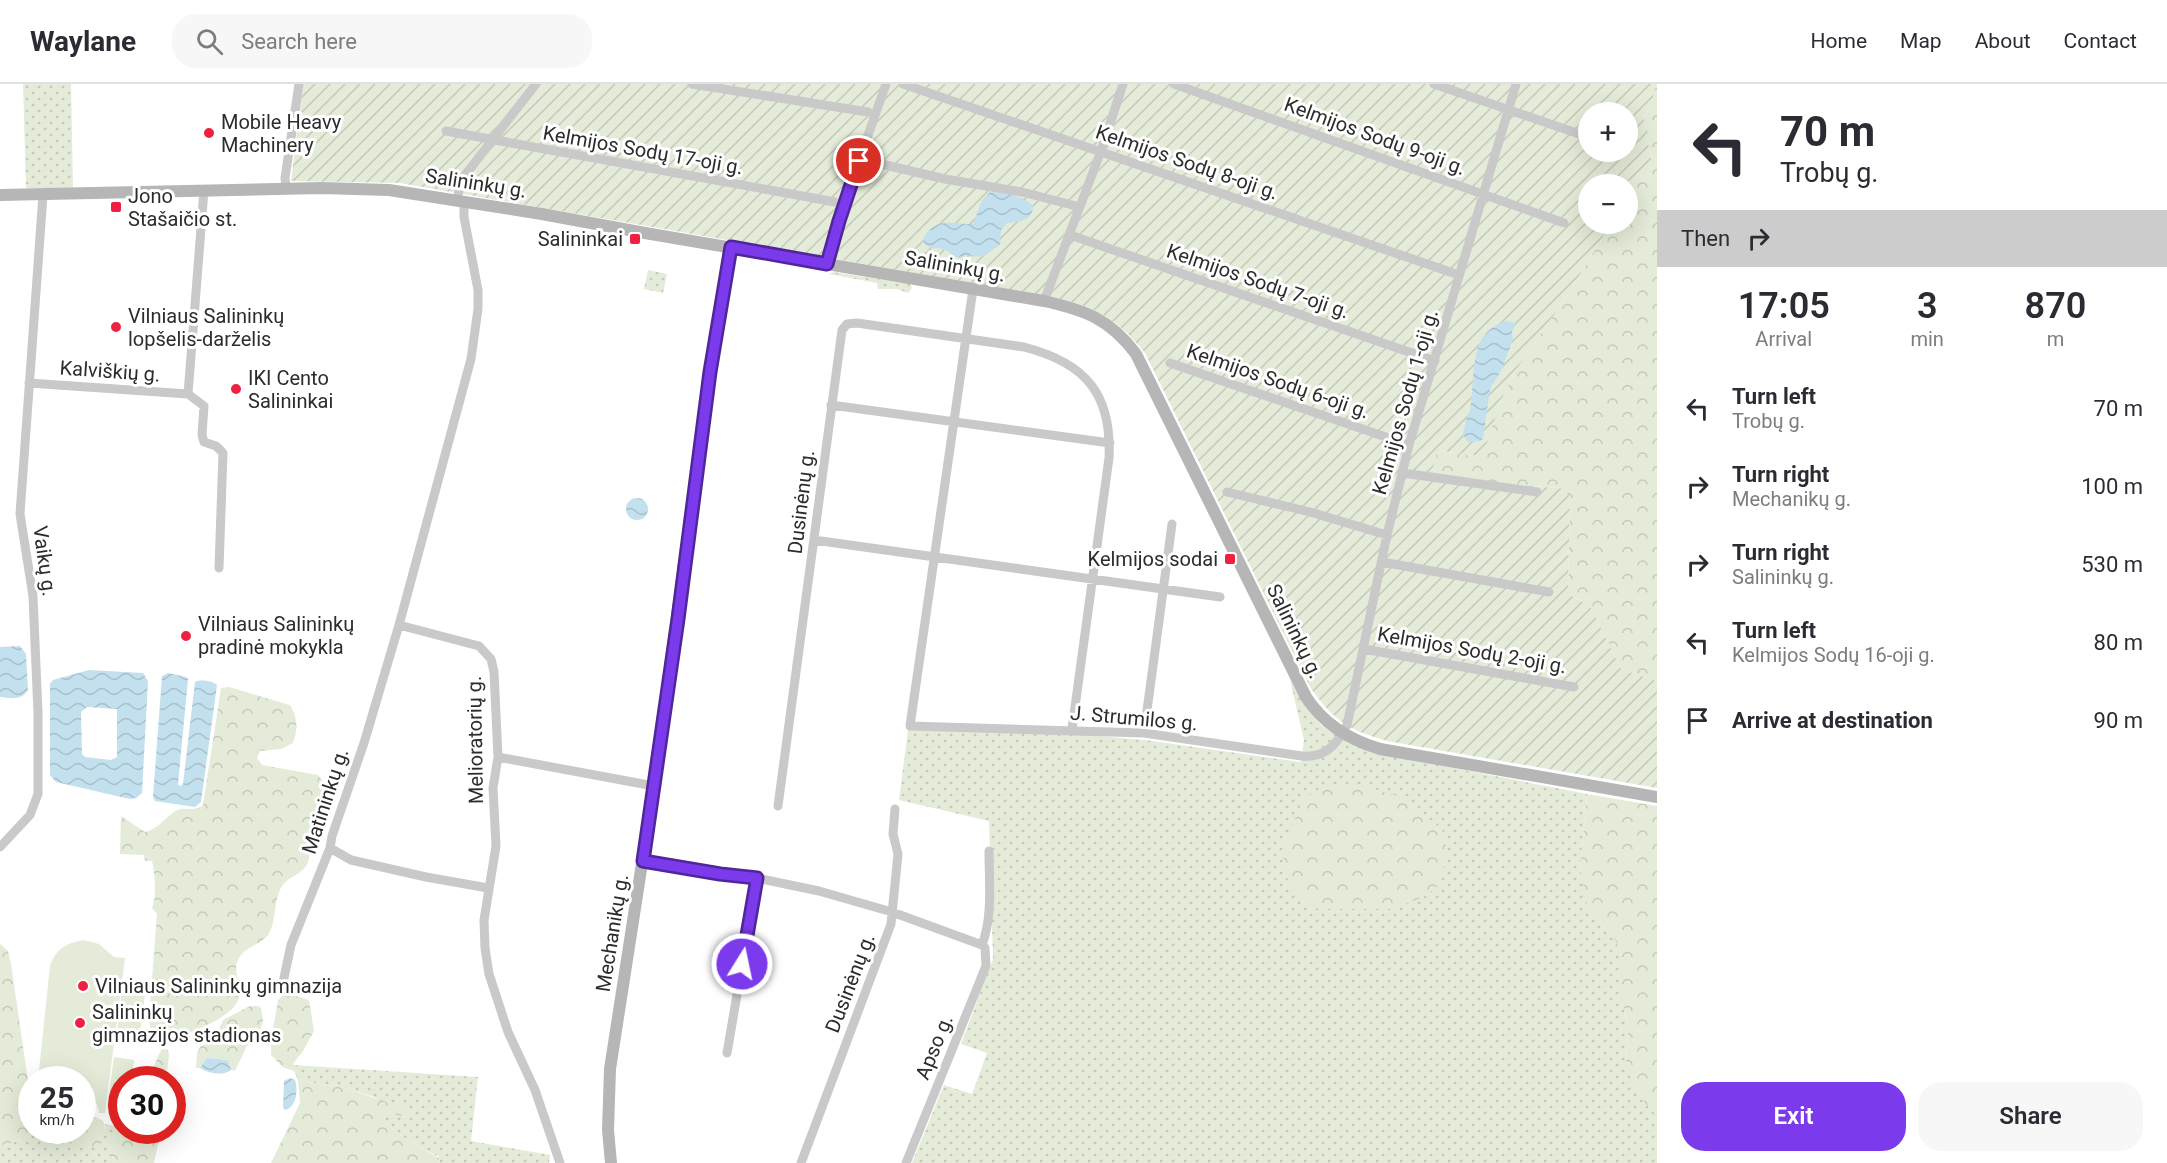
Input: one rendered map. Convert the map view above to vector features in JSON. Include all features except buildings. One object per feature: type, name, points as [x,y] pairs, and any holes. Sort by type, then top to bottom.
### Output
[{"type":"main road","name":"Salininkų g.","points":[[0,195],[286,188],[381,189],[460,200],[1071,307],[1095,316],[1117,331],[1137,354],[1306,697],[1324,721],[1355,740],[1380,749],[1657,797]]},
{"type":"main road","name":"Mechanikų g.","points":[[611,1163],[608,1120],[610,1069],[654,786],[710,372],[731,247]]},
{"type":"street","points":[[286,188],[285,178],[299,84]]},
{"type":"street","points":[[399,625],[458,412],[474,339],[478,290],[460,200],[462,179],[536,84]]},
{"type":"street","points":[[692,84],[868,112]]},
{"type":"street","points":[[827,264],[839,221],[886,84]]},
{"type":"street","name":"Kelmijos Sodų 8-oji g.","points":[[903,84],[1459,275]]},
{"type":"street","points":[[1044,301],[1101,151],[1123,84]]},
{"type":"street","name":"Kelmijos Sodų 9-oji g.","points":[[1174,84],[1564,223]]},
{"type":"street","points":[[1434,84],[1578,133]]},
{"type":"street","name":"Kelmijos Sodų 1-oji g.","points":[[1343,733],[1349,718],[1387,535],[1409,445],[1516,84]]},
{"type":"street","name":"Kelmijos Sodų 17-oji g.","points":[[446,131],[835,202]]},
{"type":"street","points":[[859,161],[1022,192],[1080,207]]},
{"type":"street","points":[[204,190],[188,394],[204,406],[202,435],[204,442],[216,446],[222,453],[219,568]]},
{"type":"street","name":"Vaikų g.","points":[[0,847],[30,815],[38,794],[38,713],[33,596],[20,514],[43,195]]},
{"type":"street","name":"Kelmijos Sodų 7-oji g.","points":[[1070,235],[1435,361]]},
{"type":"street","points":[[935,557],[973,289]]},
{"type":"street","name":"Dusinėnų g.","points":[[778,806],[831,405],[842,330],[847,324],[857,323],[1024,347],[1042,352],[1062,360],[1078,371],[1090,383],[1102,404],[1108,421],[1110,442],[1072,729]]},
{"type":"street","name":"Kelmijos Sodų 6-oji g.","points":[[1170,363],[1409,445]]},
{"type":"street","name":"Kalviškių g.","points":[[29,383],[188,394]]},
{"type":"street","points":[[831,405],[1110,442]]},
{"type":"street","points":[[1403,473],[1537,492]]},
{"type":"street","points":[[1227,492],[1310,512],[1387,535]]},
{"type":"street","points":[[1144,733],[1172,524]]},
{"type":"street","points":[[814,540],[1220,597]]},
{"type":"street","name":"J. Strumilos g.","points":[[935,557],[910,726],[1072,729],[1144,733],[1311,757],[1334,747],[1343,733]]},
{"type":"street","points":[[1382,562],[1549,592]]},
{"type":"street","name":"Melioratorių g.","points":[[399,625],[479,646],[491,659],[494,672],[498,757],[493,788],[496,846],[484,920],[485,948],[489,974],[508,1032],[535,1090],[560,1163]]},
{"type":"street","name":"Matininkų g.","points":[[282,987],[291,945],[330,848],[399,625]]},
{"type":"street","name":"Kelmijos Sodų 2-oji g.","points":[[1364,649],[1574,687]]},
{"type":"street","points":[[498,757],[654,786]]},
{"type":"street","name":"Dusinėnų g.","points":[[801,1163],[887,935],[892,912],[898,854],[893,834],[895,809]]},
{"type":"street","points":[[330,848],[351,860],[488,888]]},
{"type":"street","name":"Apso g.","points":[[906,1163],[986,966],[986,953],[982,945],[986,935],[989,904],[989,852]]},
{"type":"street","points":[[643,861],[757,878],[819,891],[892,912],[982,945]]},
{"type":"street","points":[[727,1053],[757,878]]},
{"type":"green space","points":[[23,84],[71,84],[73,188],[26,188]]},
{"type":"green space","points":[[303,84],[1655,84],[1653,99],[1644,119],[1651,159],[1645,176],[1638,178],[1638,174],[1578,174],[1578,234],[1604,235],[1565,299],[1514,373],[1500,403],[1484,452],[1479,456],[1441,451],[1436,454],[1433,469],[1436,475],[1479,483],[1559,488],[1565,490],[1570,497],[1568,589],[1572,596],[1590,606],[1621,669],[1657,681],[1657,788],[1387,741],[1343,723],[1327,709],[1310,687],[1145,353],[1125,331],[1094,310],[1053,297],[400,183],[291,181]]},
{"type":"green space","points":[[1655,84],[1657,84],[1657,681],[1621,669],[1590,606],[1572,596],[1568,589],[1570,497],[1559,488],[1479,483],[1435,475],[1433,469],[1436,454],[1441,451],[1479,456],[1514,373],[1565,299],[1604,234],[1638,234],[1638,174],[1635,174],[1651,159],[1644,119],[1653,99]]},
{"type":"green space","points":[[648,270],[667,274],[663,293],[644,289]]},
{"type":"green space","points":[[833,272],[910,284],[912,288],[908,293],[897,289],[878,289],[877,283],[829,274]]},
{"type":"green space","points":[[1290,680],[1307,709],[1321,725],[1343,740],[1392,756],[1587,794],[1580,869],[1596,921],[1616,941],[1622,956],[1622,1002],[1628,1027],[1626,1062],[1649,1108],[1657,1115],[1657,1163],[912,1163],[944,1085],[972,1094],[987,1053],[961,1044],[993,959],[989,821],[899,800],[908,730],[1086,735],[1145,740],[1301,762],[1304,740]]},
{"type":"green space","points":[[229,687],[290,705],[295,714],[296,724],[293,743],[281,749],[259,751],[257,758],[262,765],[318,775],[327,790],[329,807],[325,817],[312,832],[306,866],[285,883],[279,892],[273,924],[268,935],[239,957],[236,967],[240,990],[237,1003],[226,1014],[211,1023],[170,1041],[165,1041],[154,1036],[149,1019],[157,914],[152,908],[155,891],[153,866],[152,861],[145,861],[144,855],[120,854],[121,816],[145,832],[150,831],[177,810],[203,805],[221,688]]},
{"type":"green space","points":[[1358,784],[1398,796],[1442,829],[1447,850],[1440,884],[1424,897],[1392,909],[1318,909],[1300,898],[1287,878],[1282,850],[1303,799],[1325,786]]},
{"type":"green space","points":[[1587,794],[1657,806],[1657,1115],[1634,1089],[1626,1062],[1628,1027],[1622,1002],[1622,956],[1616,941],[1596,921],[1587,905],[1580,869]]},
{"type":"green space","name":"Salininkų gimnazijos stadionas","points":[[83,940],[99,944],[114,957],[125,958],[111,1066],[108,1066],[105,1113],[99,1113],[96,1105],[96,1066],[39,1066],[50,966],[62,948]]},
{"type":"green space","points":[[0,944],[8,951],[11,964],[26,1066],[18,1066],[18,1140],[0,1145]]},
{"type":"green space","points":[[122,990],[145,993],[139,1042],[116,1039]]},
{"type":"green space","points":[[286,993],[309,1000],[314,1031],[293,1064],[302,1073],[304,1080],[338,1086],[408,1109],[410,1114],[407,1117],[385,1113],[383,1115],[392,1128],[407,1140],[439,1158],[440,1163],[271,1163],[300,1103],[298,1080],[294,1071],[283,1067],[271,1055],[271,1040],[278,1000]]},
{"type":"green space","points":[[250,1006],[261,1008],[263,1021],[259,1035],[247,1046],[235,1071],[231,1070],[228,1060],[207,1058],[200,1068],[196,1068],[197,1053],[200,1047],[215,1038],[223,1020]]},
{"type":"green space","points":[[161,1050],[168,1050],[168,1066],[154,1066]]},
{"type":"green space","points":[[114,1057],[134,1060],[133,1066],[113,1066]]},
{"type":"green space","points":[[293,1065],[478,1077],[471,1141],[550,1155],[549,1163],[440,1163],[439,1157],[399,1134],[386,1122],[383,1115],[385,1113],[407,1117],[374,1097],[338,1086],[304,1080]]},
{"type":"green space","points":[[96,1117],[103,1121],[105,1127],[101,1144],[77,1145],[73,1144],[96,1144]]},
{"type":"green space","points":[[105,1124],[108,1125],[108,1144],[110,1144],[114,1163],[0,1163],[0,1145],[18,1140],[18,1144],[96,1146],[106,1128]]},
{"type":"green space","points":[[158,1144],[154,1163],[114,1163],[109,1145]]},
{"type":"water","points":[[990,192],[1013,195],[1033,205],[1033,210],[1028,217],[1021,221],[1007,223],[1001,230],[1000,245],[982,256],[958,257],[943,249],[931,248],[925,244],[926,234],[936,225],[973,224],[982,200]]},
{"type":"water","points":[[1508,321],[1515,325],[1512,331],[1513,339],[1502,369],[1490,389],[1483,438],[1481,441],[1468,442],[1463,435],[1470,407],[1476,354],[1486,333],[1495,326]]},
{"type":"water","points":[[633,498],[641,498],[648,505],[648,513],[641,520],[633,520],[626,513],[626,505]]},
{"type":"water","points":[[20,646],[26,654],[28,690],[19,697],[0,697],[0,647]]},
{"type":"water","points":[[89,670],[143,673],[148,681],[142,793],[136,798],[130,799],[56,782],[50,775],[50,684],[53,680]],"holes":[[[87,707],[117,709],[117,757],[111,760],[85,757],[82,754],[81,712]]]},
{"type":"water","points":[[168,673],[188,679],[178,784],[180,786],[183,784],[195,682],[207,681],[217,685],[201,802],[195,807],[155,801],[153,797],[162,676]]},
{"type":"water","points":[[207,1058],[228,1060],[231,1070],[220,1074],[200,1068]]},
{"type":"water","points":[[290,1078],[295,1080],[296,1093],[292,1105],[286,1110],[283,1108],[284,1081]]},
{"type":"place","name":"Mobile Heavy Machinery","points":[[209,133]]},
{"type":"place","name":"Jono Stašaičio st.","points":[[116,207]]},
{"type":"place","name":"Salininkai","points":[[635,239]]},
{"type":"place","name":"Vilniaus Salininkų lopšelis-darželis","points":[[116,327]]},
{"type":"place","name":"IKI Cento Salininkai","points":[[236,389]]},
{"type":"place","name":"Kelmijos sodai","points":[[1230,559]]},
{"type":"place","name":"Vilniaus Salininkų pradinė mokykla","points":[[186,636]]},
{"type":"place","name":"Vilniaus Salininkų gimnazija","points":[[83,986]]},
{"type":"place","name":"Salininkų gimnazijos stadionas","points":[[80,1023]]},
{"type":"route","points":[[742,964],[757,878],[643,861],[678,619],[710,372],[731,247],[827,264],[859,161]]}]
